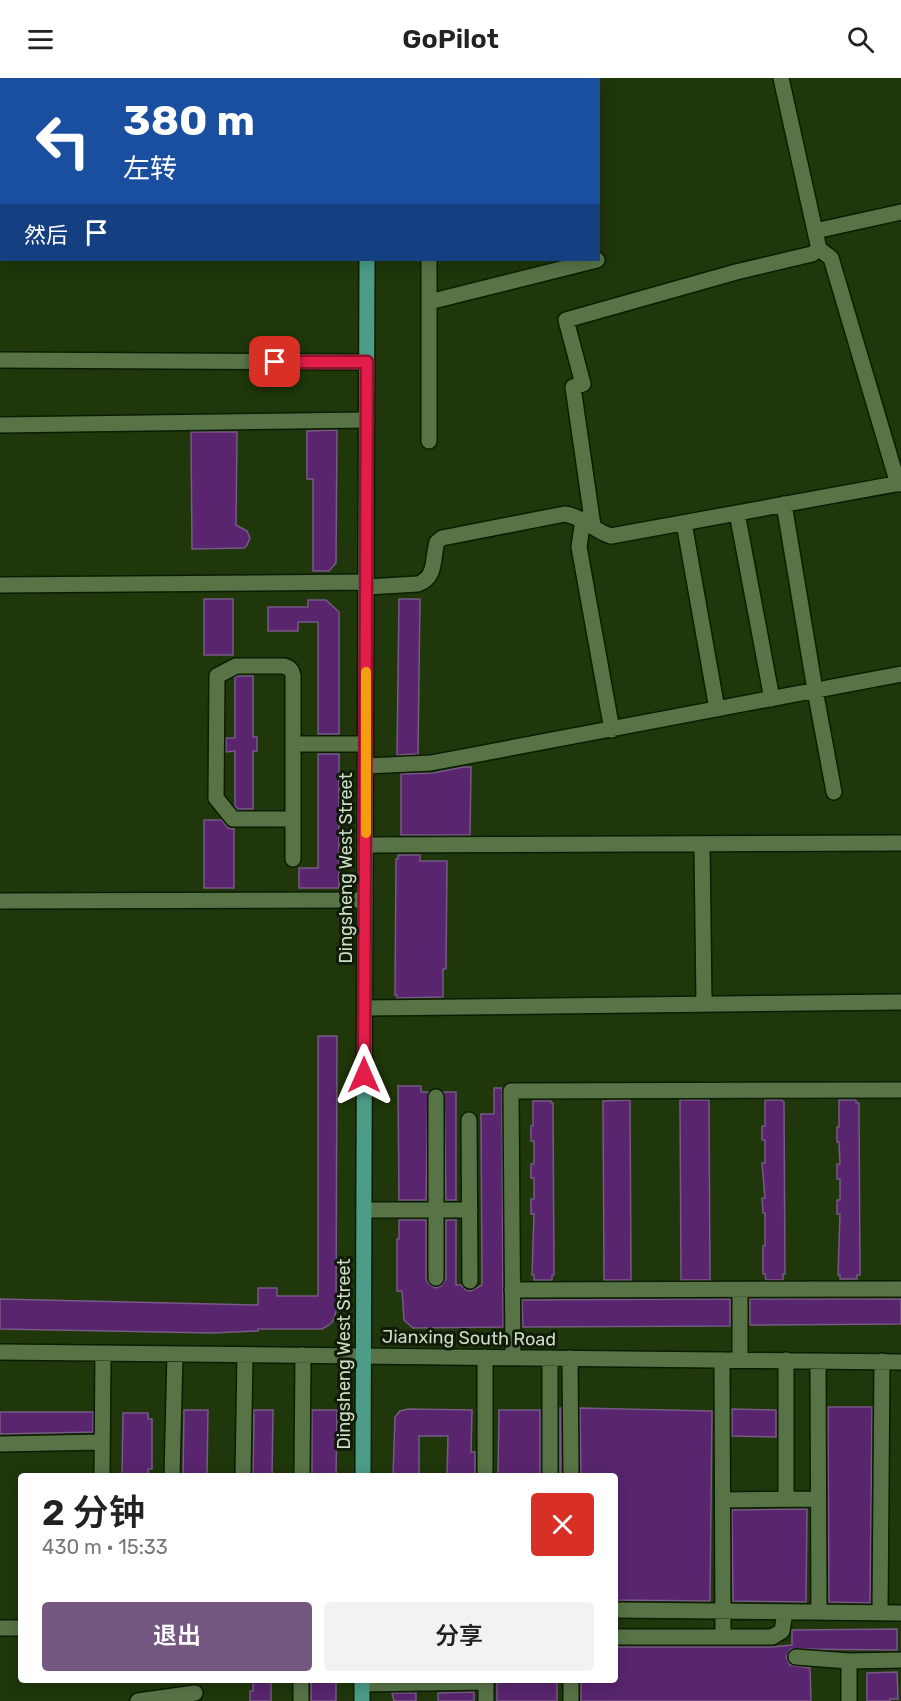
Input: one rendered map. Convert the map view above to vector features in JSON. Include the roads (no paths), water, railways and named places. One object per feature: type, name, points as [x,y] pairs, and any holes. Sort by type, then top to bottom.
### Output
[{"type":"main road","name":"Dingsheng West Street","points":[[363,1473],[367,261]]},
{"type":"main road","points":[[362,1683],[362,1701]]},
{"type":"street","points":[[0,585],[418,584],[426,581],[431,574],[437,542],[442,538],[565,514],[588,523],[603,534],[611,536],[900,483],[831,258],[819,249],[781,78]]},
{"type":"street","points":[[815,231],[901,212]]},
{"type":"street","points":[[612,729],[579,547],[588,523],[573,387],[583,384],[566,320],[736,272],[812,254],[819,249]]},
{"type":"street","points":[[429,261],[429,441]]},
{"type":"street","points":[[429,299],[437,300],[593,261]]},
{"type":"street","points":[[0,360],[367,362]]},
{"type":"street","points":[[0,425],[367,420]]},
{"type":"street","points":[[784,504],[834,792]]},
{"type":"street","points":[[736,513],[772,699]]},
{"type":"street","points":[[684,523],[717,709]]},
{"type":"street","points":[[293,819],[233,819],[216,798],[216,676],[237,666],[283,666],[290,669],[293,676],[293,744],[293,819],[293,860]]},
{"type":"street","points":[[366,766],[431,763],[901,674]]},
{"type":"street","points":[[293,744],[366,744]]},
{"type":"street","points":[[366,845],[901,843]]},
{"type":"street","points":[[702,844],[704,1004]]},
{"type":"street","points":[[0,901],[365,900]]},
{"type":"street","points":[[365,1008],[901,1002]]},
{"type":"street","points":[[513,1358],[511,1091],[901,1090]]},
{"type":"street","points":[[436,1096],[436,1278]]},
{"type":"street","points":[[470,1120],[470,1281]]},
{"type":"street","points":[[364,1210],[470,1210]]},
{"type":"street","points":[[512,1290],[901,1289]]},
{"type":"street","points":[[740,1290],[740,1360]]},
{"type":"street","name":"Jianxing South Road","points":[[0,1352],[901,1362]]},
{"type":"street","points":[[102,1473],[103,1353]]},
{"type":"street","points":[[172,1473],[175,1354]]},
{"type":"street","points":[[243,1473],[245,1355]]},
{"type":"street","points":[[302,1473],[303,1355]]},
{"type":"street","points":[[485,1357],[485,1473]]},
{"type":"street","points":[[550,1358],[550,1473]]},
{"type":"street","points":[[570,1358],[571,1473]]},
{"type":"street","points":[[722,1360],[723,1637]]},
{"type":"street","points":[[786,1360],[786,1500]]},
{"type":"street","points":[[818,1361],[819,1612]]},
{"type":"street","points":[[880,1613],[882,1361]]},
{"type":"street","points":[[0,1444],[102,1442]]},
{"type":"street","points":[[723,1500],[818,1499]]},
{"type":"street","points":[[618,1610],[901,1613]]},
{"type":"street","points":[[618,1637],[772,1637],[782,1631],[785,1612]]},
{"type":"street","points":[[0,1628],[18,1628]]},
{"type":"street","points":[[796,1657],[849,1661],[901,1660]]},
{"type":"street","points":[[849,1661],[849,1701]]},
{"type":"street","points":[[301,1683],[301,1701]]},
{"type":"street","points":[[486,1683],[486,1701]]},
{"type":"street","points":[[571,1683],[571,1701]]},
{"type":"street","points":[[138,1701],[195,1693]]}]
